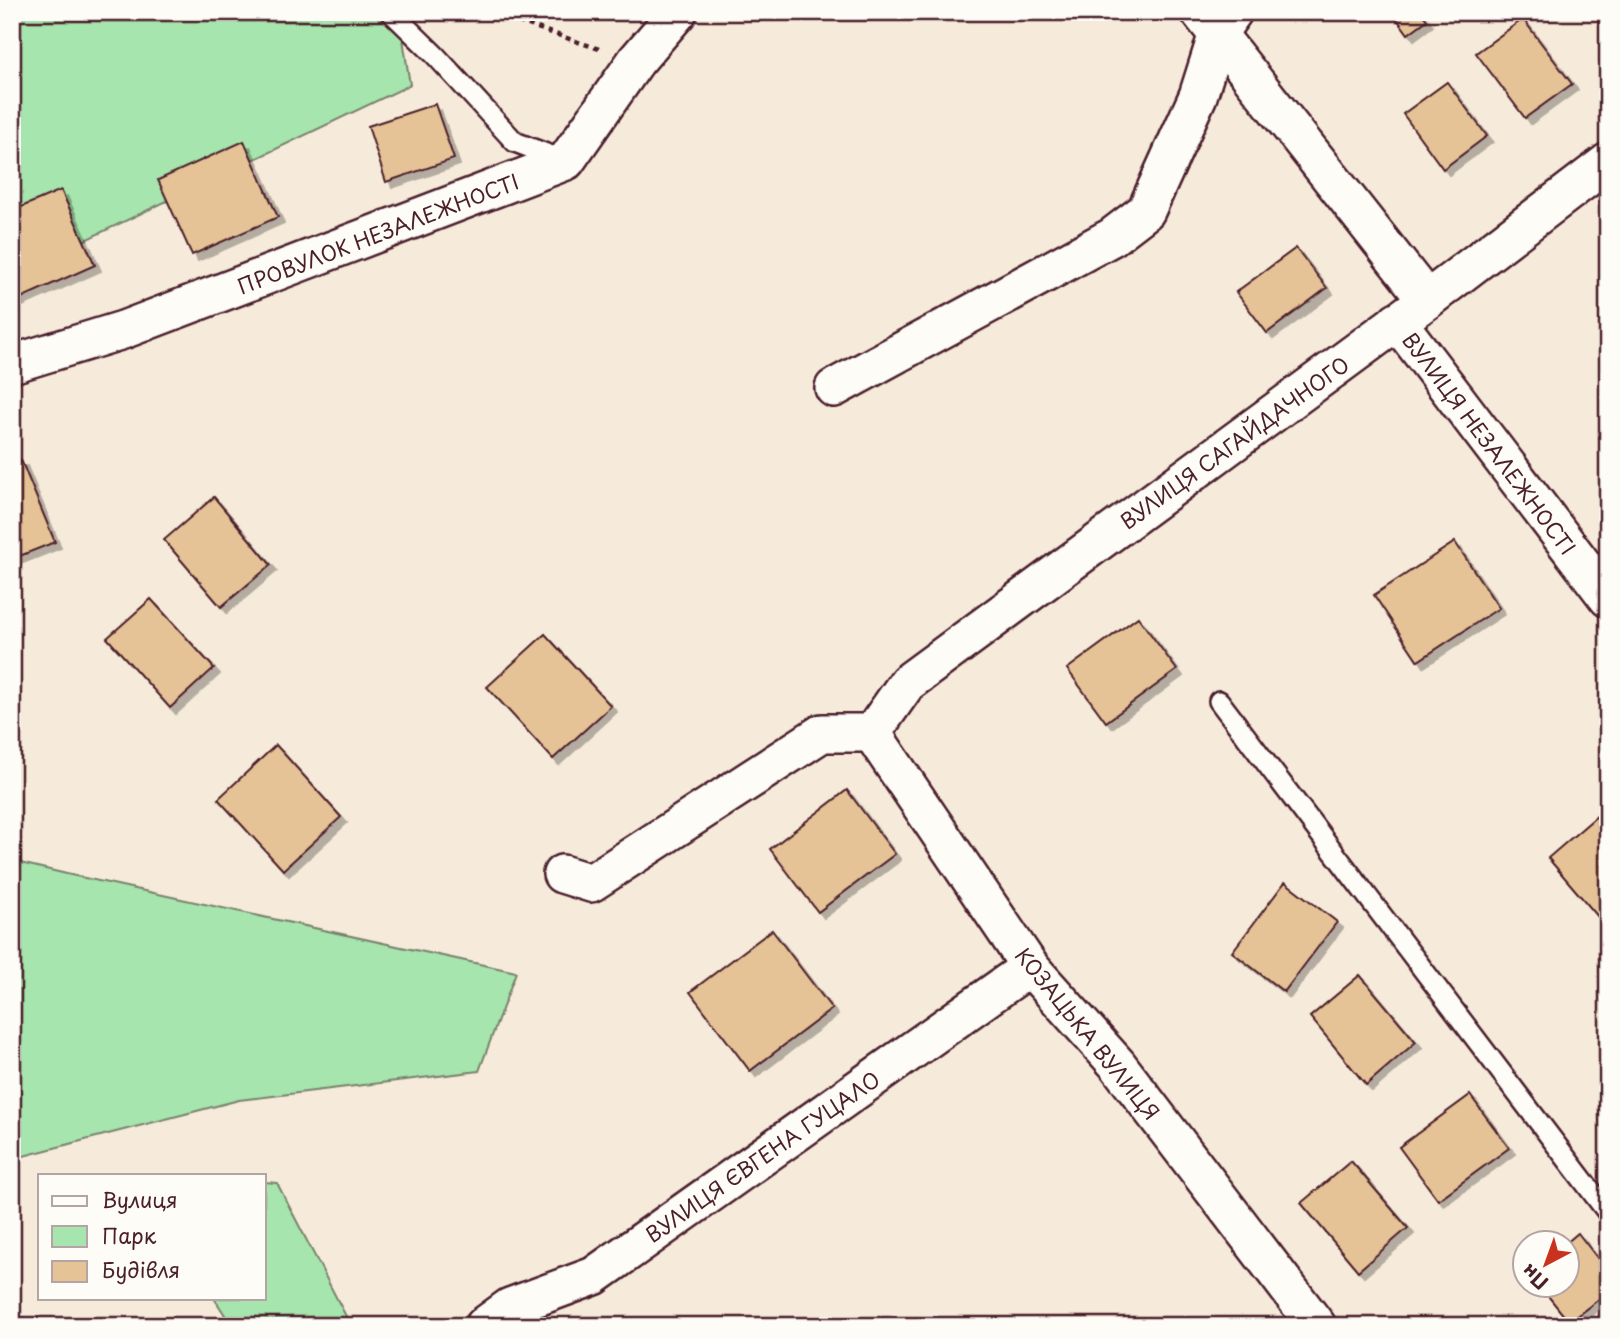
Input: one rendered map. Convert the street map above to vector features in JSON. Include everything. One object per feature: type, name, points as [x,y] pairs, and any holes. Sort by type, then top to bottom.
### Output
[{"type":"street","points":[[566,161],[636,61],[678,12]]},
{"type":"street","points":[[1217,19],[1427,300]]},
{"type":"street","points":[[834,388],[1112,237],[1146,211],[1198,96],[1217,19]]},
{"type":"street","name":"ПРОВУЛОК НЕЗАЛЕЖНОСТІ","points":[[12,364],[123,331],[566,161]]},
{"type":"street","name":"ВУЛИЦЯ САГАЙДАЧНОГО","points":[[872,733],[907,684],[1427,300],[1608,162]]},
{"type":"street","name":"ВУЛИЦЯ НЕЗАЛЕЖНОСТІ","points":[[1397,321],[1608,597]]},
{"type":"street","points":[[562,874],[591,883],[822,733],[872,733]]},
{"type":"street","name":"КОЗАЦЬКА ВУЛИЦЯ","points":[[872,733],[1030,967],[1117,1064],[1317,1326]]},
{"type":"street","name":"ВУЛИЦЯ ЄВГЕНА ГУЦАЛО","points":[[484,1326],[510,1307],[594,1276],[1030,967]]},
{"type":"lane","points":[[391,12],[435,55],[515,142],[566,161]]},
{"type":"lane","points":[[1219,701],[1608,1213]]},
{"type":"path","points":[[490,12],[636,61]]},
{"type":"green space","points":[[12,12],[399,12],[410,85],[12,275]]},
{"type":"green space","points":[[12,861],[516,972],[479,1071],[239,1100],[12,1159]]},
{"type":"green space","points":[[266,1182],[277,1183],[351,1326],[232,1326],[215,1300],[266,1300]]},
{"type":"building","points":[[1392,12],[1421,12],[1427,20],[1408,34]]},
{"type":"building","points":[[1523,19],[1572,84],[1525,118],[1476,53]]},
{"type":"building","points":[[1447,82],[1487,136],[1443,169],[1403,114]]},
{"type":"building","points":[[435,104],[454,159],[386,182],[368,126]]},
{"type":"building","points":[[244,141],[278,217],[192,255],[158,180]]},
{"type":"building","points":[[61,190],[95,265],[12,302],[12,211]]},
{"type":"building","points":[[1296,248],[1327,288],[1267,333],[1236,292]]},
{"type":"building","points":[[21,460],[55,542],[12,559],[12,464]]},
{"type":"building","points":[[214,497],[271,565],[221,607],[164,540]]},
{"type":"building","points":[[1455,542],[1499,608],[1418,661],[1374,595]]},
{"type":"building","points":[[151,599],[214,668],[170,708],[107,638]]},
{"type":"building","points":[[1138,617],[1177,670],[1106,722],[1067,669]]},
{"type":"building","points":[[545,634],[611,706],[553,759],[487,687]]},
{"type":"building","points":[[276,745],[341,817],[283,870],[218,799]]},
{"type":"building","points":[[847,790],[895,854],[818,912],[770,849]]},
{"type":"building","points":[[1598,815],[1608,827],[1608,922],[1605,925],[1548,858]]},
{"type":"building","points":[[1285,882],[1337,922],[1284,992],[1232,952]]},
{"type":"building","points":[[772,930],[832,1009],[750,1071],[690,992]]},
{"type":"building","points":[[1360,975],[1416,1042],[1366,1085],[1310,1017]]},
{"type":"building","points":[[1470,1095],[1509,1148],[1438,1200],[1399,1147]]},
{"type":"building","points":[[1351,1161],[1408,1228],[1358,1271],[1301,1203]]},
{"type":"building","points":[[1582,1238],[1608,1272],[1608,1292],[1569,1322],[1551,1300],[1582,1300]]}]
